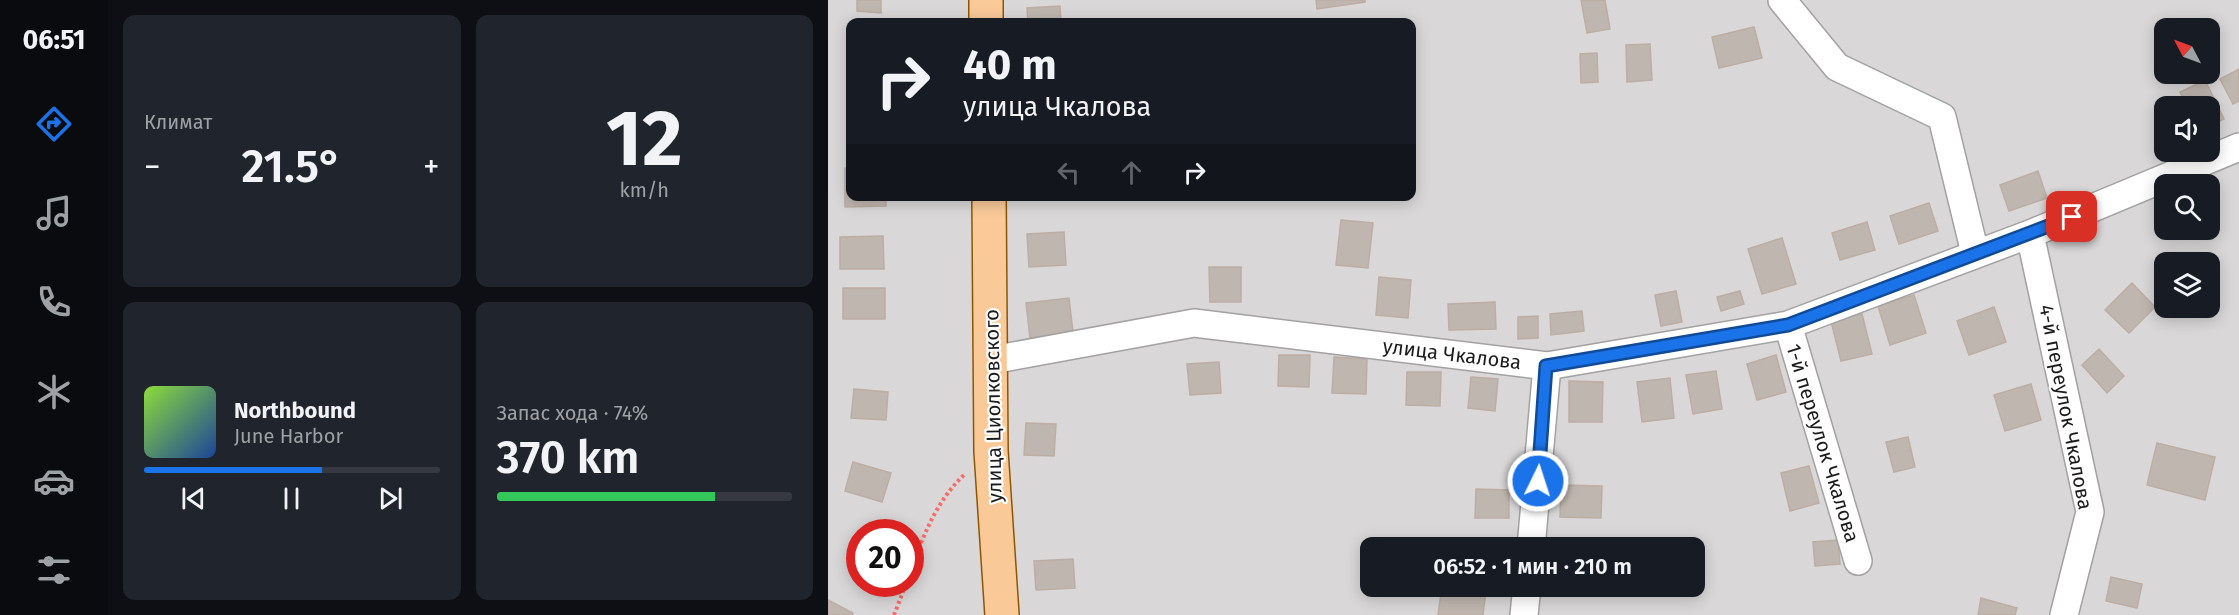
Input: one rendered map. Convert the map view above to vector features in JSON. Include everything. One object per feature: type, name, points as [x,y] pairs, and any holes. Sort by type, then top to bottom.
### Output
[{"type":"main road","points":[[986,0],[986,18]]},
{"type":"main road","name":"улица Циолковского","points":[[989,201],[992,451],[1002,615]]},
{"type":"street","points":[[1782,0],[1837,67],[1942,117],[1975,253]]},
{"type":"street","name":"улица Чкалова","points":[[992,360],[1194,323],[1546,366],[1788,325],[2030,234],[2239,147]]},
{"type":"street","name":"4-й переулок Чкалова","points":[[2030,234],[2090,512],[2064,615]]},
{"type":"street","name":"1-й переулок Чкалова","points":[[1788,325],[1858,561]]},
{"type":"street","points":[[1532,537],[1546,366]]},
{"type":"street","points":[[1524,615],[1526,597]]},
{"type":"path","points":[[924,536],[930,520],[952,486],[992,451]]},
{"type":"path","points":[[894,615],[901,597]]},
{"type":"shaded area","points":[[828,0],[2239,0],[2239,615],[828,615]]},
{"type":"building","points":[[857,0],[881,0],[881,13],[857,11]]},
{"type":"building","points":[[1316,0],[1365,0],[1365,2],[1317,9]]},
{"type":"building","points":[[1581,0],[1605,0],[1610,29],[1587,33]]},
{"type":"building","points":[[1060,6],[1061,18],[1028,18],[1027,8]]},
{"type":"building","points":[[1754,27],[1762,58],[1719,68],[1712,37]]},
{"type":"building","points":[[1650,44],[1652,80],[1627,82],[1626,45]]},
{"type":"building","points":[[1597,53],[1598,82],[1581,83],[1580,54]]},
{"type":"building","points":[[2239,69],[2239,101],[2233,104],[2220,79]]},
{"type":"building","points":[[2197,84],[2207,84],[2213,96],[2182,96],[2180,92]]},
{"type":"building","points":[[845,168],[846,201],[886,201],[886,206],[845,207]]},
{"type":"building","points":[[2038,171],[2047,198],[2009,211],[2000,185]]},
{"type":"building","points":[[1929,203],[1938,231],[1899,244],[1890,216]]},
{"type":"building","points":[[1341,220],[1373,223],[1368,268],[1336,265]]},
{"type":"building","points":[[1867,222],[1875,250],[1840,260],[1832,233]]},
{"type":"building","points":[[1064,232],[1066,265],[1029,267],[1027,234]]},
{"type":"building","points":[[883,236],[884,269],[840,269],[840,237]]},
{"type":"building","points":[[1782,238],[1796,284],[1762,294],[1748,249]]},
{"type":"building","points":[[1209,267],[1241,267],[1241,302],[1210,302]]},
{"type":"building","points":[[1379,277],[1411,280],[1408,318],[1376,315]]},
{"type":"building","points":[[2132,283],[2154,306],[2129,333],[2105,310]]},
{"type":"building","points":[[843,288],[885,288],[885,319],[843,319]]},
{"type":"building","points":[[1676,291],[1682,322],[1661,326],[1655,295]]},
{"type":"building","points":[[1740,291],[1744,304],[1721,311],[1717,297]]},
{"type":"building","points":[[1914,295],[1926,333],[1890,345],[1878,306]]},
{"type":"building","points":[[1069,298],[1073,332],[1030,338],[1026,303]]},
{"type":"building","points":[[1495,302],[1496,329],[1449,330],[1448,304]]},
{"type":"building","points":[[1994,307],[2006,342],[1969,355],[1957,321]]},
{"type":"building","points":[[1582,311],[1584,331],[1551,335],[1550,314]]},
{"type":"building","points":[[1862,314],[1872,354],[1841,361],[1831,321]]},
{"type":"building","points":[[1538,316],[1538,338],[1518,339],[1518,317]]},
{"type":"building","points":[[2099,349],[2124,376],[2107,393],[2082,365]]},
{"type":"building","points":[[1279,355],[1310,355],[1309,387],[1278,386]]},
{"type":"building","points":[[1776,355],[1786,392],[1757,400],[1747,364]]},
{"type":"building","points":[[1334,357],[1367,359],[1366,394],[1332,393]]},
{"type":"building","points":[[1219,362],[1221,393],[1190,395],[1187,364]]},
{"type":"building","points":[[1716,371],[1722,409],[1693,414],[1686,375]]},
{"type":"building","points":[[1407,372],[1441,372],[1440,406],[1406,405]]},
{"type":"building","points":[[1471,377],[1498,379],[1495,411],[1468,408]]},
{"type":"building","points":[[1670,378],[1674,418],[1642,422],[1637,382]]},
{"type":"building","points":[[1569,381],[1603,382],[1602,422],[1569,422]]},
{"type":"building","points":[[2031,384],[2041,420],[2005,431],[1994,395]]},
{"type":"building","points":[[854,389],[888,392],[886,420],[851,418]]},
{"type":"building","points":[[1026,423],[1056,424],[1054,456],[1024,455]]},
{"type":"building","points":[[1908,437],[1915,467],[1894,472],[1886,442]]},
{"type":"building","points":[[2157,443],[2215,457],[2205,500],[2147,485]]},
{"type":"building","points":[[853,462],[891,473],[882,502],[845,491]]},
{"type":"building","points":[[1809,466],[1819,503],[1790,511],[1781,473]]},
{"type":"building","points":[[1561,485],[1602,486],[1601,518],[1560,517]]},
{"type":"building","points":[[1476,489],[1509,490],[1509,518],[1475,518]]},
{"type":"building","points":[[1838,540],[1840,564],[1815,566],[1813,542]]},
{"type":"building","points":[[1073,559],[1075,588],[1036,590],[1034,561]]},
{"type":"building","points":[[2111,577],[2142,584],[2137,608],[2106,601]]},
{"type":"building","points":[[1440,597],[1485,597],[1483,615],[1438,615]]},
{"type":"building","points":[[1981,598],[2017,608],[2015,615],[1978,615]]},
{"type":"building","points":[[828,600],[853,613],[852,615],[828,615]]},
{"type":"route","points":[[1538,481],[1546,366],[1788,325],[2072,217]]}]
